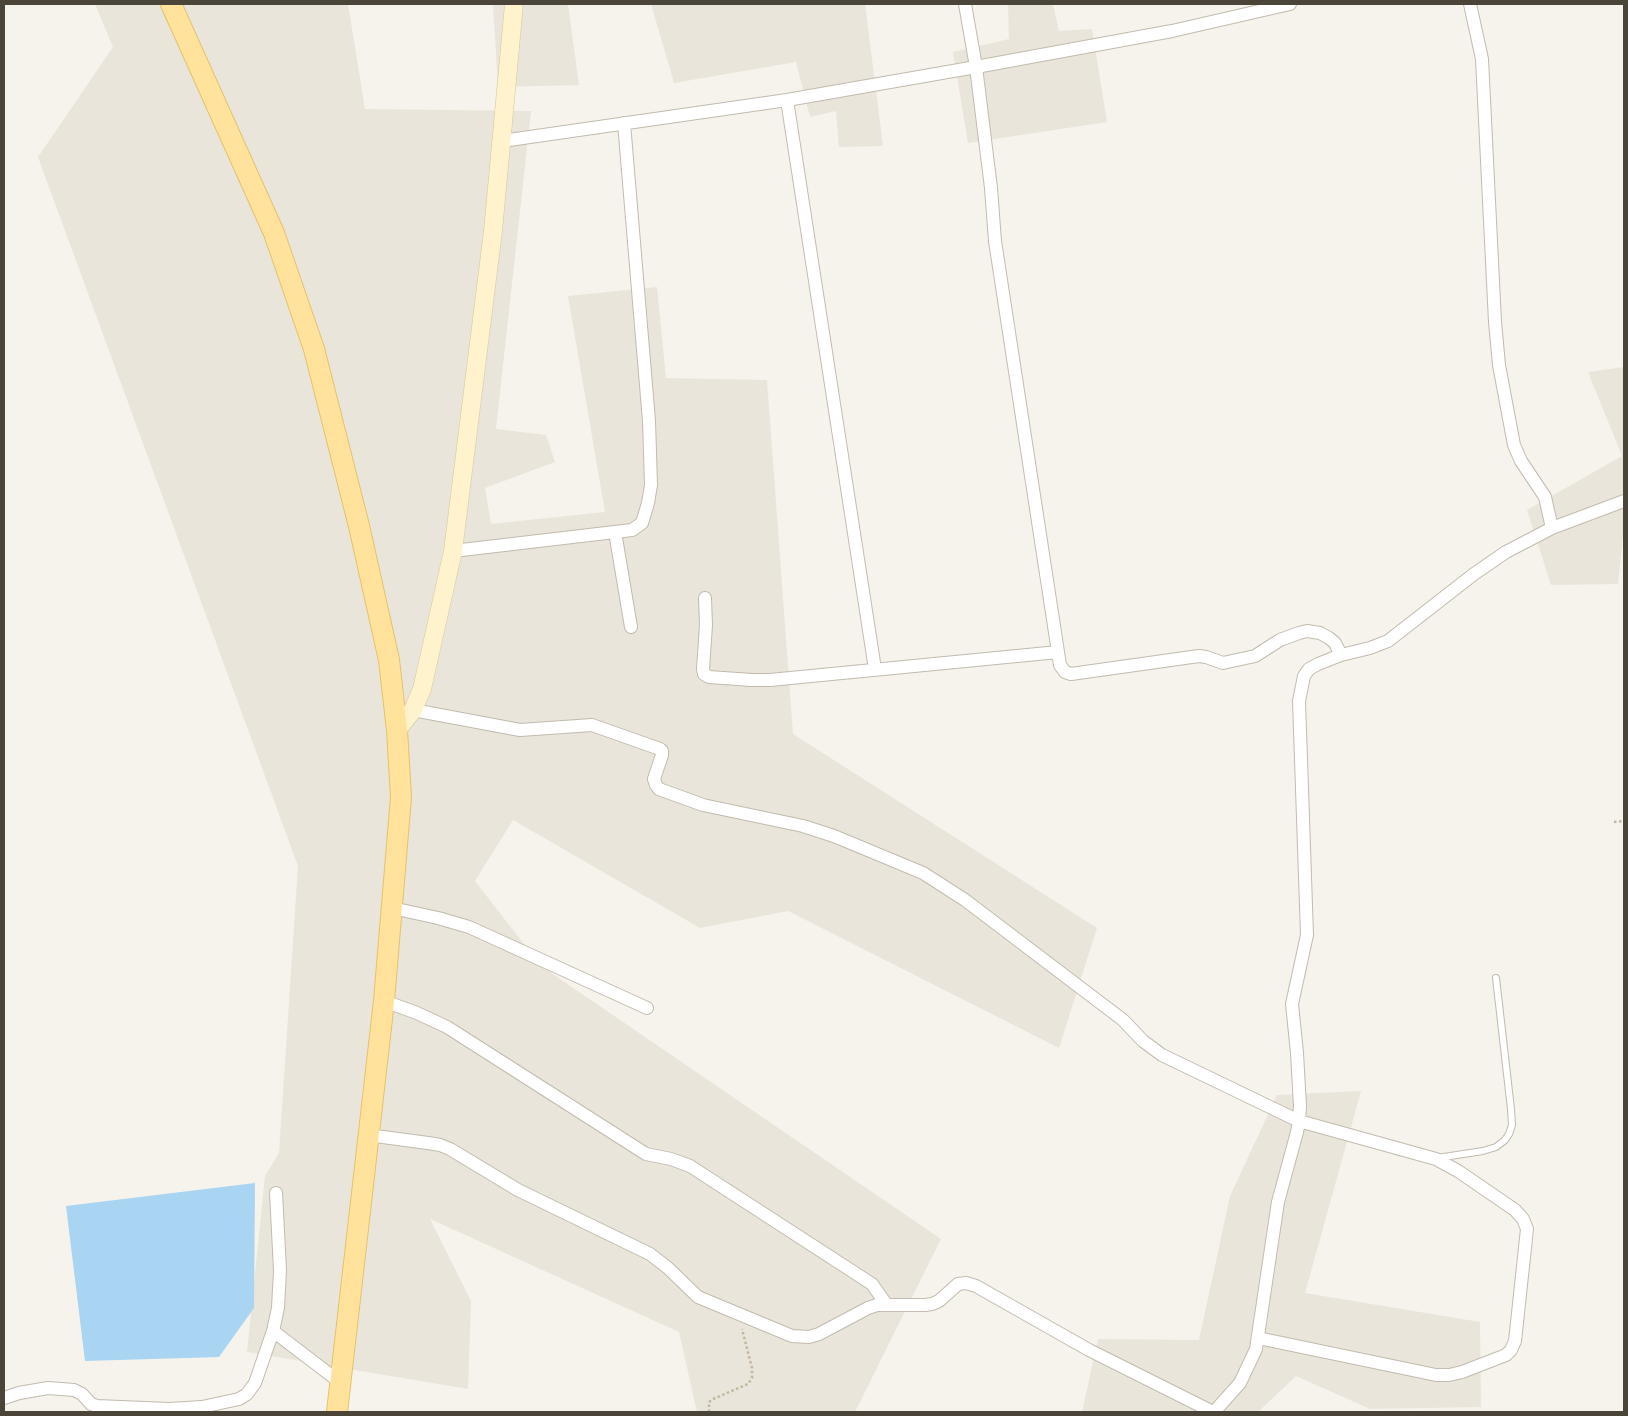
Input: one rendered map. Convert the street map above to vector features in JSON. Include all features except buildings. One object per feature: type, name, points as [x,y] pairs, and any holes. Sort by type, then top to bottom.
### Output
[{"type":"main road","points":[[171,4],[274,233],[314,349],[364,545],[388,660],[398,730],[401,797],[384,1001],[337,1412]]},
{"type":"street","points":[[398,730],[413,710],[422,689],[453,551],[492,240],[514,4]]},
{"type":"street","points":[[965,4],[976,68],[991,188],[995,241],[1060,665],[1065,672],[1071,674],[1199,656],[1223,663],[1255,656],[1280,640],[1298,633],[1308,632],[1320,633],[1329,638],[1341,655]]},
{"type":"street","points":[[502,141],[787,100],[976,68],[1172,31],[1290,4]]},
{"type":"street","points":[[1470,4],[1482,68],[1495,322],[1499,365],[1514,445],[1521,461],[1545,497],[1552,528]]},
{"type":"street","points":[[787,100],[875,669]]},
{"type":"street","points":[[453,551],[632,530],[642,522],[651,485],[649,421],[624,122]]},
{"type":"street","points":[[368,1136],[428,1143],[450,1149],[518,1190],[650,1254],[668,1268],[698,1297],[792,1336],[809,1337],[819,1334],[868,1308],[886,1304],[932,1304],[958,1284],[972,1284],[1089,1350],[1214,1412],[1240,1383],[1256,1349],[1278,1202],[1299,1121],[1297,1053],[1292,1004],[1305,948],[1308,920],[1299,701],[1304,676],[1309,669],[1318,664],[1388,641],[1492,560],[1552,528],[1624,502]]},
{"type":"street","points":[[616,532],[631,627]]},
{"type":"street","points":[[705,598],[706,626],[703,669],[704,674],[709,677],[760,680],[1058,652]]},
{"type":"street","points":[[413,710],[520,730],[592,725],[660,749],[662,755],[654,779],[660,789],[694,803],[803,826],[834,836],[923,873],[965,900],[1123,1020],[1143,1041],[1162,1055],[1299,1121],[1436,1158],[1515,1210],[1523,1219],[1527,1229],[1516,1340],[1512,1350],[1506,1355],[1462,1372],[1436,1375],[1258,1338]]},
{"type":"street","points":[[392,908],[469,927],[646,1008]]},
{"type":"street","points":[[384,1001],[447,1027],[646,1154],[671,1158],[690,1166],[865,1280],[877,1290],[886,1304]]},
{"type":"street","points":[[4,1398],[34,1390],[65,1390],[79,1392],[97,1406],[169,1409],[202,1407],[239,1400],[247,1394],[255,1382],[273,1331],[279,1289],[276,1193]]},
{"type":"street","points":[[273,1331],[341,1382]]},
{"type":"lane","points":[[1436,1158],[1483,1151],[1496,1147],[1509,1134],[1512,1125],[1511,1109],[1496,978]]},
{"type":"path","points":[[1614,822],[1624,821]]},
{"type":"path","points":[[709,1412],[709,1402],[748,1384],[752,1378],[752,1368],[738,1314]]},
{"type":"shaded area","points":[[95,4],[348,4],[365,109],[531,111],[496,429],[546,435],[555,462],[485,488],[491,524],[605,512],[568,296],[657,287],[666,378],[767,380],[793,734],[1097,928],[1059,1048],[788,911],[700,928],[513,820],[475,881],[541,966],[941,1239],[855,1412],[697,1412],[679,1332],[430,1219],[471,1301],[468,1389],[247,1352],[265,1176],[279,1153],[298,866],[38,157],[113,47]]},
{"type":"shaded area","points":[[493,4],[568,4],[579,85],[498,87]]},
{"type":"shaded area","points":[[651,4],[865,4],[883,146],[839,147],[836,111],[810,117],[796,62],[674,83]]},
{"type":"shaded area","points":[[1008,4],[1053,4],[1059,31],[1092,29],[1107,122],[968,143],[953,52],[1009,39]]},
{"type":"shaded area","points":[[1624,367],[1624,528],[1618,584],[1551,585],[1527,510],[1622,456],[1588,372]]},
{"type":"shaded area","points":[[1361,1091],[1305,1293],[1480,1322],[1481,1407],[1370,1409],[1296,1376],[1258,1412],[1082,1412],[1098,1339],[1199,1340],[1230,1196],[1277,1095]]},
{"type":"water","points":[[255,1183],[254,1308],[219,1357],[85,1361],[66,1206]]}]
